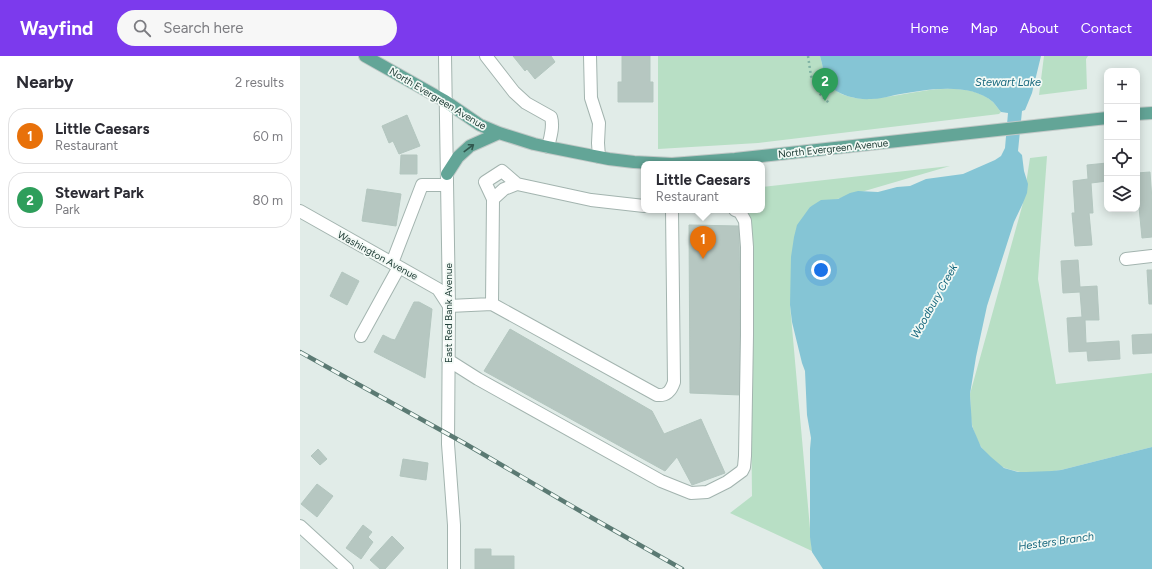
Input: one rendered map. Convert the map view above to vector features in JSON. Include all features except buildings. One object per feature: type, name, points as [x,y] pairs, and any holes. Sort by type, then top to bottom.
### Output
[{"type":"main road","name":"North Evergreen Avenue","points":[[365,56],[445,101],[480,125],[499,133],[548,147],[599,157],[641,162]]},
{"type":"main road","points":[[1140,114],[1152,113]]},
{"type":"main road","name":"North Evergreen Avenue","points":[[706,161],[773,155],[1021,126],[1104,118]]},
{"type":"main road","points":[[447,179],[458,157],[470,146],[499,133]]},
{"type":"street","name":"East Red Bank Avenue","points":[[445,56],[449,306],[448,444],[454,525],[454,569]]},
{"type":"street","points":[[486,56],[514,92],[526,103],[551,117],[552,129],[548,147]]},
{"type":"street","points":[[588,58],[590,98],[599,123],[599,157]]},
{"type":"street","points":[[492,304],[493,199],[485,182],[502,171],[517,184],[591,200],[641,206]]},
{"type":"street","points":[[361,336],[396,265],[422,185],[447,179]]},
{"type":"street","points":[[493,199],[504,189],[517,184]]},
{"type":"street","name":"Washington Avenue","points":[[300,211],[438,289],[449,306]]},
{"type":"street","points":[[449,306],[492,304],[657,395],[662,396],[668,393],[674,382],[672,213]]},
{"type":"street","points":[[448,360],[478,379],[661,481],[691,493],[698,494],[707,492],[727,482],[742,472],[745,456],[747,247],[745,221],[741,213]]},
{"type":"street","points":[[1126,259],[1152,256]]},
{"type":"street","points":[[300,526],[346,569]]},
{"type":"path","points":[[808,56],[811,76],[819,93],[829,103]]},
{"type":"green space","points":[[658,56],[820,56],[823,70],[820,78],[832,88],[844,95],[872,99],[935,89],[960,89],[983,95],[993,102],[1001,112],[999,114],[758,143],[658,149]]},
{"type":"green space","points":[[1044,56],[1088,56],[1086,59],[1087,89],[1039,95]]},
{"type":"green space","points":[[1047,156],[1038,279],[1056,384],[1152,373],[1152,447],[1061,470],[1040,473],[1019,472],[1002,467],[982,448],[972,425],[970,394],[1023,203],[1030,158]]},
{"type":"green space","points":[[950,166],[810,207],[790,305],[812,551],[730,513],[752,496],[749,213],[765,213],[765,187]]},
{"type":"water","points":[[820,56],[1041,56],[1032,93],[1025,110],[1022,111],[1018,151],[1022,155],[1024,171],[1028,184],[1027,193],[1014,222],[987,306],[970,394],[972,426],[981,447],[991,457],[1004,468],[1018,472],[1061,470],[1152,447],[1152,569],[823,569],[812,552],[810,537],[811,438],[807,415],[805,371],[792,322],[790,305],[791,257],[797,225],[810,207],[821,200],[838,199],[858,191],[878,192],[897,187],[910,186],[926,179],[963,174],[995,160],[1001,156],[1005,148],[1008,113],[1001,112],[993,102],[983,95],[972,91],[959,89],[932,89],[874,99],[861,99],[841,94],[820,80],[823,70]]},
{"type":"railway","points":[[300,352],[464,443],[682,569]]},
{"type":"place","name":"Stewart Park","points":[[825,101]]},
{"type":"place","name":"Little Caesars","points":[[703,259]]},
{"type":"water label","name":"Stewart Lake","points":[[1008,82]]},
{"type":"water label","name":"Woodbury Creek","points":[[934,301]]},
{"type":"water label","name":"Hesters Branch","points":[[1056,541]]}]
